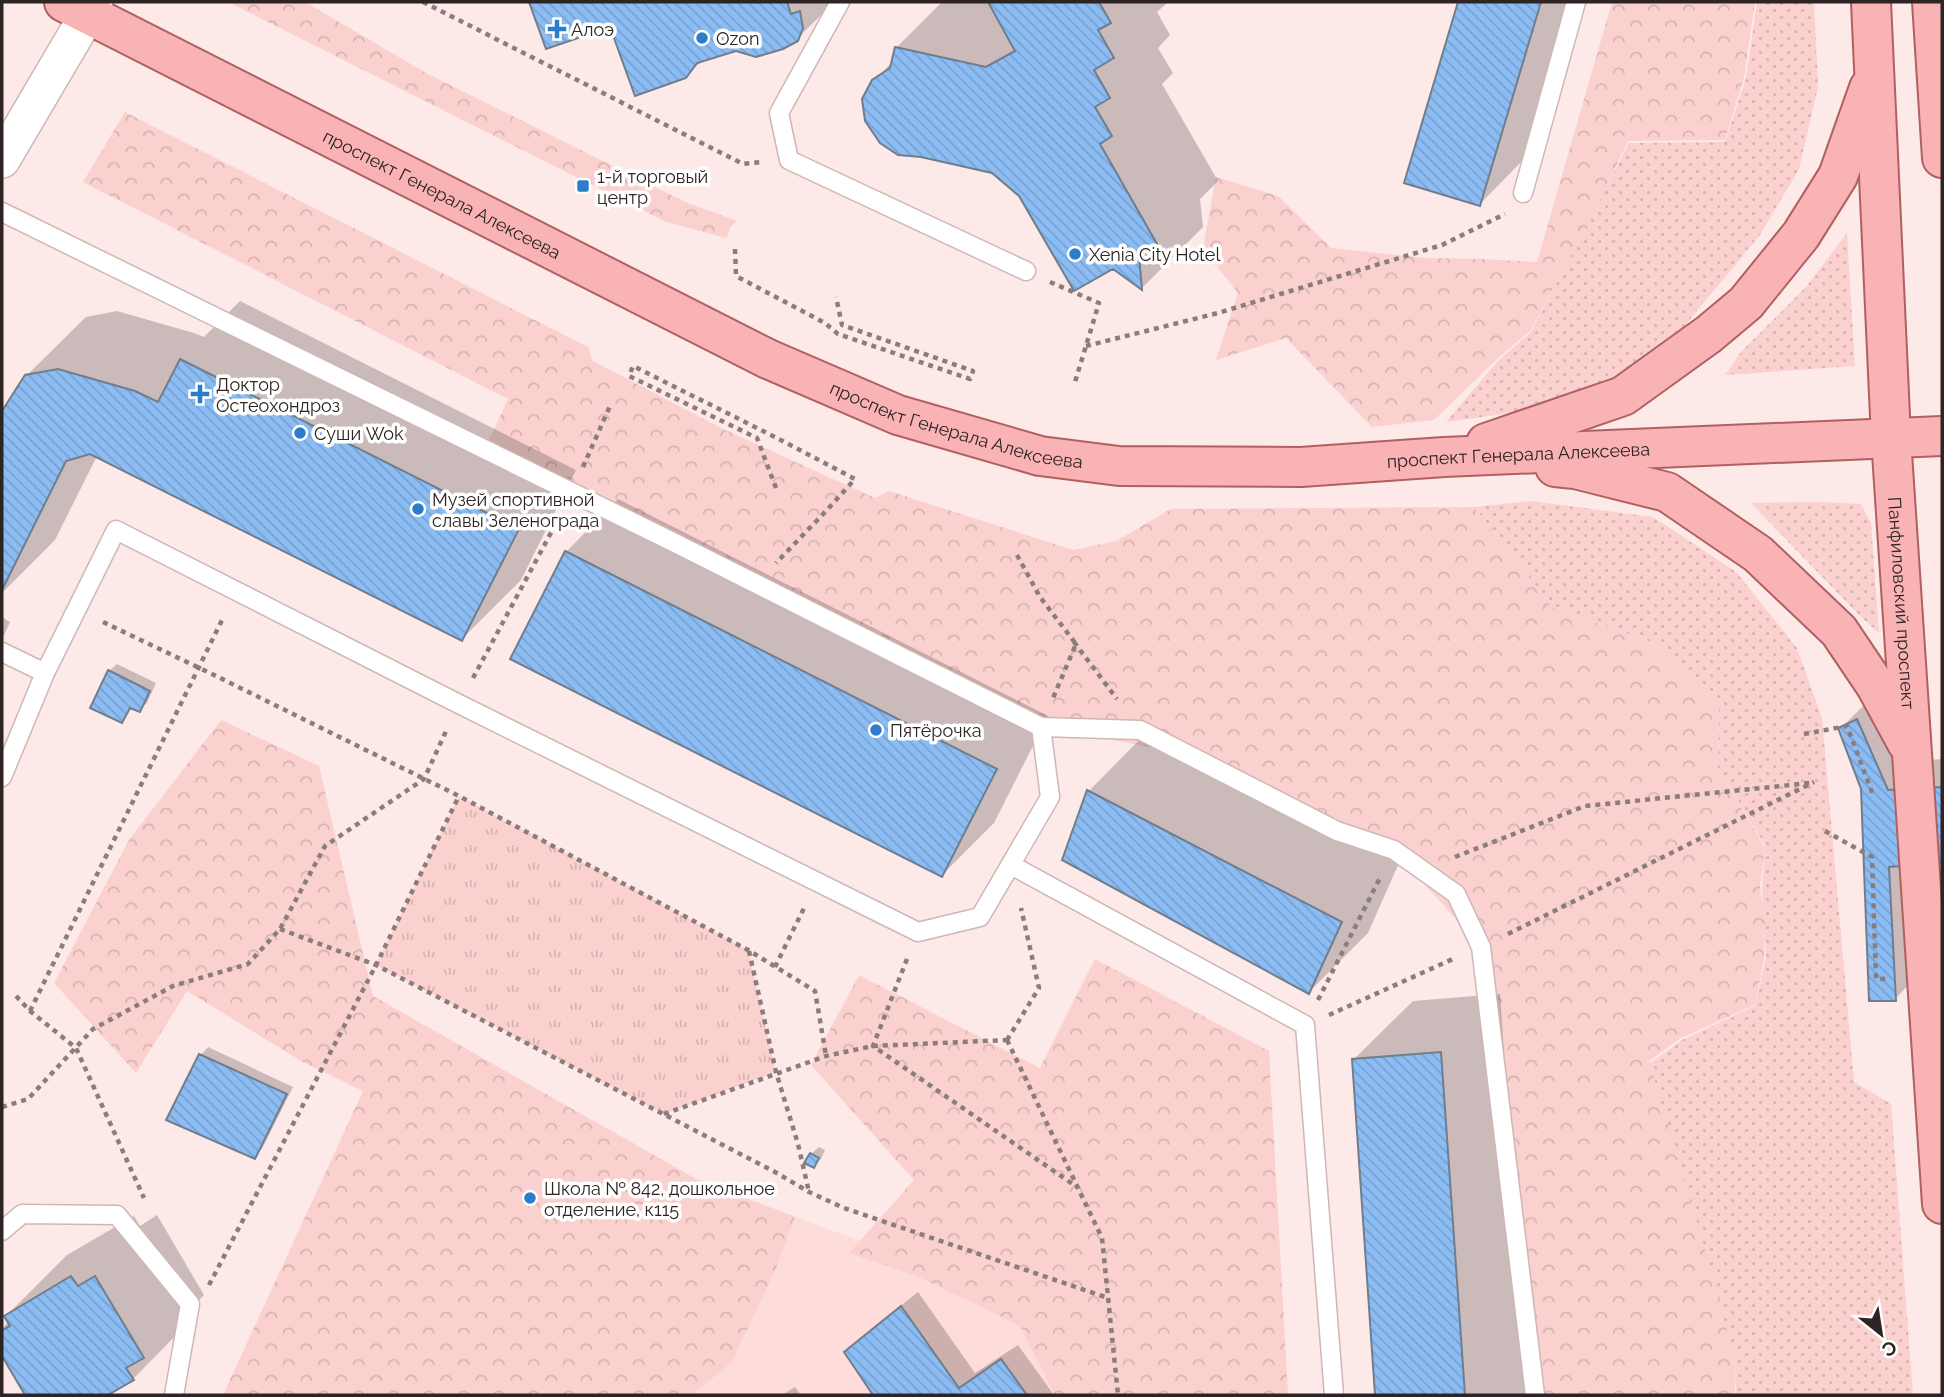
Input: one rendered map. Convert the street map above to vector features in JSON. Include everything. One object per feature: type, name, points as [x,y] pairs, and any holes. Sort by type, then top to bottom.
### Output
[{"type":"main road","name":"Панфиловский проспект","points":[[1871,2],[1891,438],[1942,1204]]},
{"type":"main road","points":[[1932,2],[1942,158]]},
{"type":"main road","name":"проспект Генерала Алексеева","points":[[82,6],[768,359],[898,415],[1040,456],[1119,466],[1301,467],[1444,457],[1942,436]]},
{"type":"main road","points":[[1444,457],[1623,397],[1709,334],[1746,303],[1801,235],[1838,176],[1875,70]]},
{"type":"main road","points":[[1444,457],[1575,469],[1667,492],[1758,554],[1839,631],[1875,686],[1912,753]]},
{"type":"street","points":[[2,160],[82,6]]},
{"type":"lane","points":[[840,2],[779,113],[789,160],[1026,271]]},
{"type":"lane","points":[[1523,192],[1576,2]]},
{"type":"lane","points":[[2,212],[573,492],[1041,727],[1140,730],[1337,831],[1394,850],[1456,894],[1481,947],[1535,1395]]},
{"type":"lane","points":[[2,776],[44,673],[116,530],[918,932],[980,917],[1050,797],[1041,727]]},
{"type":"lane","points":[[2,652],[44,673]]},
{"type":"lane","points":[[1011,865],[1305,1025],[1334,1395]]},
{"type":"lane","points":[[2,1231],[22,1214],[117,1215],[190,1304],[174,1395]]},
{"type":"path","points":[[423,2],[743,163],[789,160]]},
{"type":"path","points":[[1086,346],[1218,313],[1442,245],[1506,213],[1523,192]]},
{"type":"path","points":[[735,249],[736,276],[824,323],[838,334],[970,379],[972,371],[842,325],[836,297]]},
{"type":"path","points":[[1026,271],[1099,303],[1075,382]]},
{"type":"path","points":[[776,488],[757,438],[629,376],[633,366],[855,479],[826,511]]},
{"type":"path","points":[[2,1107],[28,1099],[93,1029],[173,986],[248,964],[281,929],[326,846],[424,779],[459,704],[573,492],[610,406]]},
{"type":"path","points":[[1017,555],[1040,597],[1140,730]]},
{"type":"path","points":[[30,1011],[236,591]]},
{"type":"path","points":[[77,610],[459,796],[748,950],[815,991],[825,1056]]},
{"type":"path","points":[[1041,727],[1076,644]]},
{"type":"path","points":[[1804,734],[1847,726],[1876,803]]},
{"type":"path","points":[[1305,1025],[1481,947],[1814,782],[1585,806],[1421,870]]},
{"type":"path","points":[[190,1304],[207,1290],[376,965],[459,796]]},
{"type":"path","points":[[1825,831],[1872,857]]},
{"type":"path","points":[[1305,1025],[1394,850]]},
{"type":"path","points":[[1007,1040],[1039,988],[1011,865]]},
{"type":"path","points":[[775,967],[817,882]]},
{"type":"path","points":[[281,929],[376,965],[844,1208],[1108,1298]]},
{"type":"path","points":[[873,1046],[918,932]]},
{"type":"path","points":[[748,950],[776,1073],[798,1144],[809,1192]]},
{"type":"path","points":[[16,996],[30,1011],[76,1048],[145,1199]]},
{"type":"path","points":[[664,1114],[825,1056],[873,1046],[1007,1040]]},
{"type":"path","points":[[1007,1040],[1102,1238],[1118,1395]]},
{"type":"path","points":[[873,1046],[1078,1187]]},
{"type":"shaded area","name":"Школа № 842, дошкольное отделение, к115","points":[[401,1014],[696,1179],[1078,1323],[1087,1395],[223,1395]]},
{"type":"green space","points":[[228,2],[305,2],[426,73],[685,202],[737,221],[730,227],[727,238],[666,222]]},
{"type":"green space","points":[[1612,2],[1755,2],[1744,78],[1725,140],[1628,141],[1589,223],[1531,330],[1434,420],[1372,427],[1286,338],[1216,360],[1238,293],[1203,249],[1216,177],[1278,196],[1331,248],[1425,258],[1537,262]]},
{"type":"green space","points":[[1757,2],[1814,2],[1818,87],[1799,169],[1760,235],[1672,341],[1582,403],[1446,422],[1498,361],[1531,332],[1629,143],[1725,142],[1746,78]]},
{"type":"green space","points":[[125,112],[588,347],[593,361],[723,429],[875,498],[889,491],[1073,550],[1116,541],[1171,509],[1474,507],[1552,607],[1652,642],[1719,707],[1718,769],[1765,847],[1760,887],[1765,923],[1764,958],[1755,1005],[1681,1038],[1649,1061],[1736,1364],[1735,1395],[1535,1395],[1481,947],[1394,850],[1189,754],[1041,727],[485,449],[508,399],[83,182]]},
{"type":"green space","points":[[1847,233],[1855,366],[1725,375],[1741,352],[1806,287]]},
{"type":"green space","points":[[1531,501],[1653,517],[1736,572],[1797,648],[1822,718],[1854,1082],[1891,1104],[1913,1395],[1736,1395],[1736,1364],[1649,1064],[1682,1040],[1755,1006],[1766,957],[1762,889],[1765,845],[1718,769],[1719,707],[1652,642],[1552,607],[1474,507]]},
{"type":"green space","points":[[1751,503],[1861,504],[1871,523],[1879,633]]},
{"type":"green space","name":"Школа № 842, дошкольное отделение, к115","points":[[221,720],[319,766],[373,996],[696,1179],[795,1217],[777,1266],[732,1362],[692,1395],[223,1395],[363,1091],[303,1062],[187,991],[136,1073],[54,983],[129,840]]},
{"type":"green space","points":[[459,796],[748,950],[776,1072],[664,1114],[376,965]]},
{"type":"green space","points":[[1095,959],[1269,1051],[1288,1395],[1055,1395],[1020,1326],[917,1276],[849,1253],[914,1180],[811,1065],[859,975],[1040,1068]]},
{"type":"building","points":[[529,2],[787,2],[791,14],[800,11],[803,28],[798,41],[783,49],[756,57],[736,51],[697,63],[686,78],[635,96],[610,27],[546,49]]},
{"type":"building","points":[[988,2],[1099,2],[1111,23],[1098,30],[1114,58],[1094,70],[1110,98],[1095,107],[1112,136],[1100,144],[1157,244],[1139,255],[1142,290],[1113,269],[1074,291],[1019,196],[992,173],[921,157],[898,155],[880,143],[865,121],[862,99],[872,80],[890,68],[895,47],[986,67],[1015,51]]},
{"type":"building","points":[[1458,2],[1541,2],[1480,206],[1404,183]]},
{"type":"building","points":[[180,359],[519,529],[462,641],[90,454],[66,461],[2,590],[2,411],[25,375],[58,369],[135,391],[158,402]]},
{"type":"building","points":[[565,551],[997,769],[942,877],[510,659]]},
{"type":"building","points":[[108,670],[150,691],[140,712],[130,708],[122,723],[90,708]]},
{"type":"building","points":[[1857,719],[1888,790],[1942,787],[1942,863],[1889,867],[1896,1001],[1869,1001],[1861,789],[1838,728]]},
{"type":"building","points":[[1087,790],[1342,922],[1309,994],[1062,860]]},
{"type":"building","points":[[1441,1052],[1465,1395],[1375,1395],[1352,1059]]},
{"type":"building","points":[[199,1054],[287,1094],[255,1159],[166,1120]]},
{"type":"building","points":[[810,1153],[819,1158],[814,1168],[804,1163]]},
{"type":"building","points":[[71,1276],[78,1286],[95,1276],[144,1358],[126,1368],[134,1380],[108,1395],[25,1395],[2,1356],[2,1330],[10,1326],[4,1316]]},
{"type":"building","points":[[901,1306],[959,1388],[1001,1359],[1027,1395],[873,1395],[844,1352]]},
{"type":"place","name":"Алоэ","points":[[557,29]]},
{"type":"place","name":"Ozon","points":[[702,38]]},
{"type":"place","name":"1-й торговый центр","points":[[583,186]]},
{"type":"place","name":"Xenia City Hotel","points":[[1075,254]]},
{"type":"place","name":"Доктор Остеохондроз","points":[[200,394]]},
{"type":"place","name":"Суши Wok","points":[[300,433]]},
{"type":"place","name":"Музей спортивной славы Зеленограда","points":[[418,509]]},
{"type":"place","name":"Пятёрочка","points":[[876,730]]},
{"type":"place","name":"Школа № 842, дошкольное отделение, к115","points":[[530,1198]]}]
